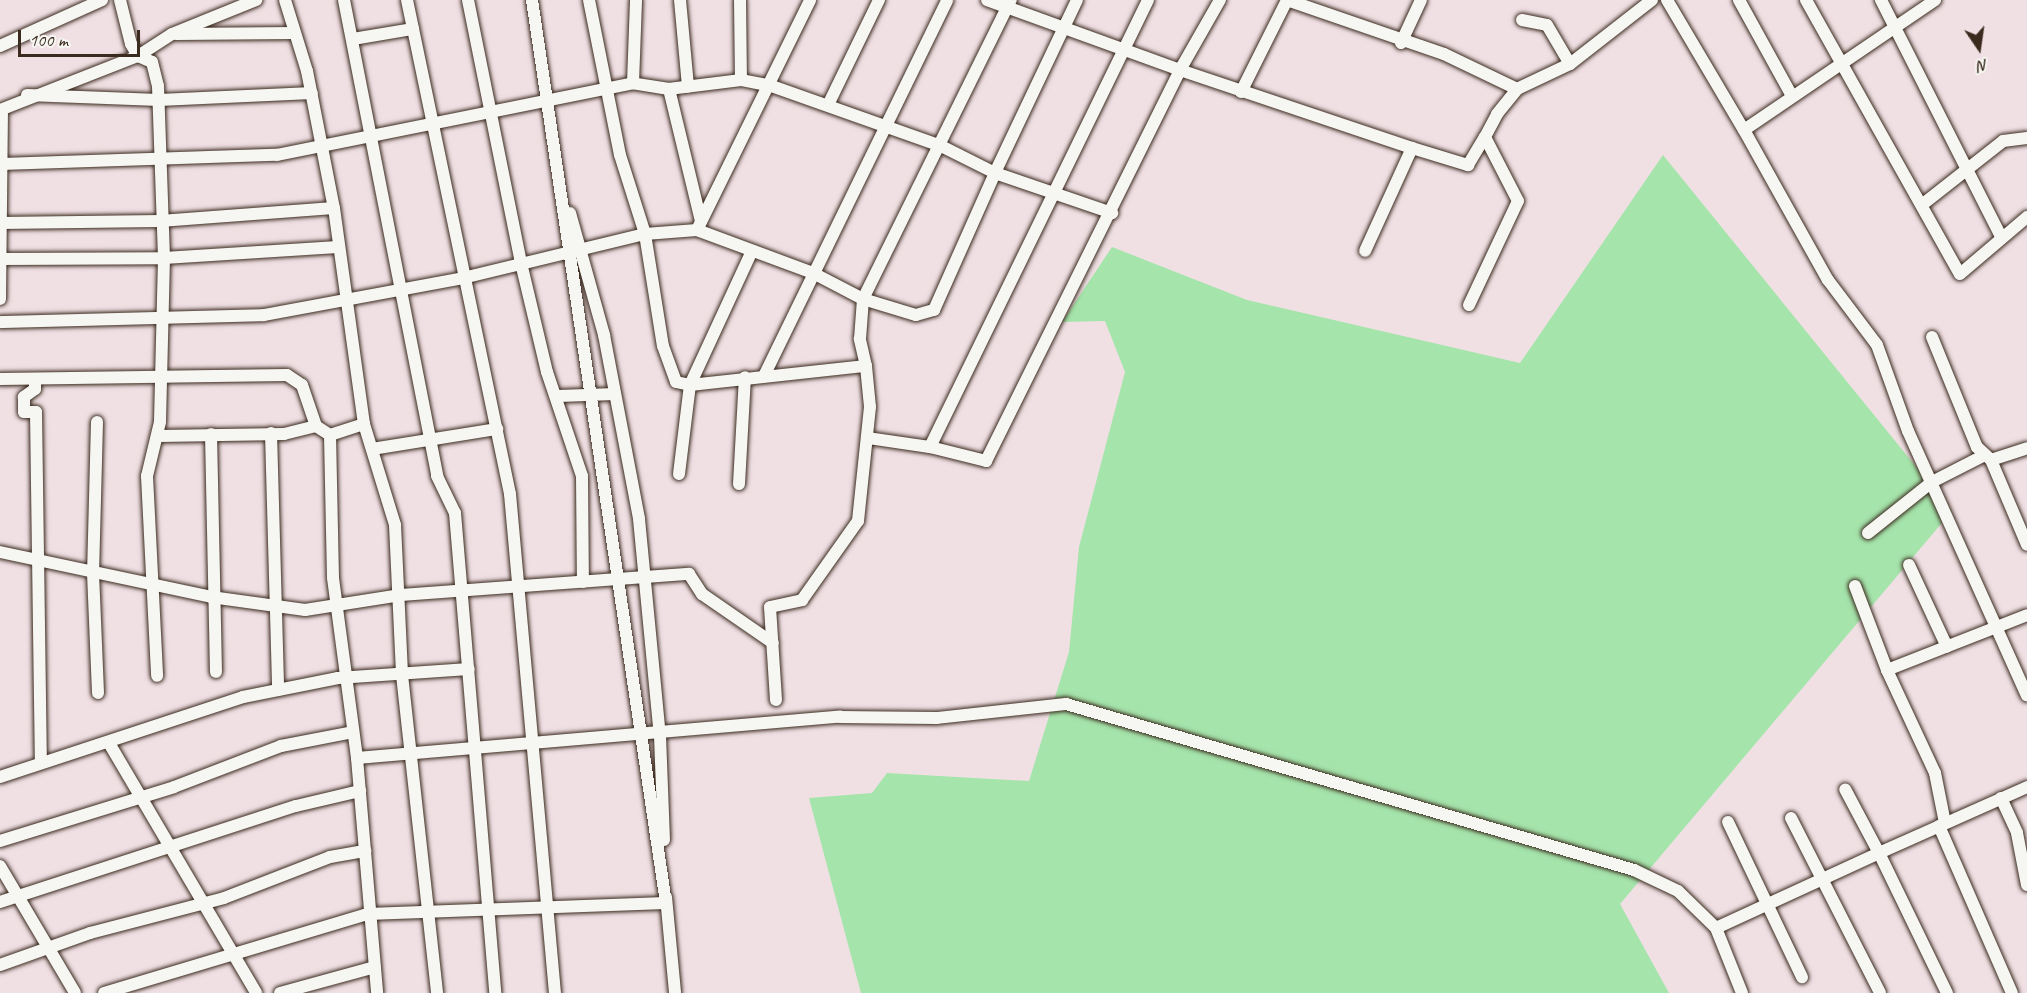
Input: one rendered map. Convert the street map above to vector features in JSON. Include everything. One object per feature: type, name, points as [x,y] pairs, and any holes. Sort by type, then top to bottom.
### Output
[{"type":"street","points":[[0,46],[102,0]]},
{"type":"street","points":[[120,0],[138,56],[157,71],[159,100],[160,221],[164,258],[158,318],[159,436],[147,476],[157,676]]},
{"type":"street","points":[[0,299],[1,110],[27,95],[138,56],[172,34],[256,0]]},
{"type":"street","points":[[285,0],[312,93],[320,145],[334,208],[364,424],[395,525],[402,675],[414,753],[437,993]]},
{"type":"street","points":[[344,0],[374,133],[437,476],[455,513],[460,591],[490,909],[495,993]]},
{"type":"street","points":[[407,0],[463,278],[510,495],[519,588],[522,667],[536,741],[555,993]]},
{"type":"street","points":[[468,0],[486,109],[547,372],[558,396],[582,476],[582,582]]},
{"type":"street","points":[[530,0],[545,96],[615,394],[646,576],[660,736],[666,903]]},
{"type":"street","points":[[530,0],[666,903],[675,993]]},
{"type":"street","points":[[589,0],[606,88],[645,234],[669,365],[676,382],[690,385],[745,377],[866,366]]},
{"type":"street","points":[[633,82],[636,0]]},
{"type":"street","points":[[680,0],[688,87]]},
{"type":"street","points":[[740,0],[741,80]]},
{"type":"street","points":[[828,105],[879,0]]},
{"type":"street","points":[[764,376],[947,0]]},
{"type":"street","points":[[987,0],[1010,4],[1064,29],[1241,92],[1468,165],[1517,89],[1570,64],[1653,0]]},
{"type":"street","points":[[0,322],[264,315],[404,287],[463,278],[645,234],[699,226],[752,251],[813,273],[863,299],[916,315],[934,310],[995,173],[1077,0]]},
{"type":"street","points":[[930,447],[1148,0]]},
{"type":"street","points":[[868,438],[930,447],[986,461],[1112,213],[1180,70],[1220,0]]},
{"type":"street","points":[[1241,92],[1287,0],[1401,43],[1463,61],[1517,89]]},
{"type":"street","points":[[1401,43],[1421,0]]},
{"type":"street","points":[[1668,0],[1828,280],[1876,345],[1932,483],[2027,696]]},
{"type":"street","points":[[1738,0],[1792,96]]},
{"type":"street","points":[[1806,0],[1923,204],[1960,274],[2027,217]]},
{"type":"street","points":[[1881,0],[1897,27],[2001,237]]},
{"type":"street","points":[[1744,130],[1935,0]]},
{"type":"street","points":[[699,226],[772,86],[807,2]]},
{"type":"street","points":[[776,699],[770,607],[802,600],[858,521],[868,438],[871,385],[860,339],[863,299],[1010,4]]},
{"type":"street","points":[[1522,20],[1547,25],[1570,64]]},
{"type":"street","points":[[353,39],[413,29]]},
{"type":"street","points":[[172,34],[294,33]]},
{"type":"street","points":[[1,164],[277,155],[545,96],[633,82],[669,89],[741,80],[772,86],[828,105],[941,146],[995,173],[1112,213]]},
{"type":"street","points":[[669,89],[699,226]]},
{"type":"street","points":[[27,95],[159,100],[312,93]]},
{"type":"street","points":[[1469,305],[1518,201],[1485,137]]},
{"type":"street","points":[[1923,204],[2003,141],[2027,138]]},
{"type":"street","points":[[1365,251],[1412,148]]},
{"type":"street","points":[[0,223],[160,221],[334,208]]},
{"type":"street","points":[[1,259],[164,258],[338,247]]},
{"type":"street","points":[[679,474],[690,385],[752,251]]},
{"type":"street","points":[[1932,337],[2027,545]]},
{"type":"street","points":[[0,373],[0,379],[287,375],[302,385],[316,426],[330,435]]},
{"type":"street","points":[[739,484],[745,377]]},
{"type":"street","points":[[35,379],[35,389],[24,397],[24,412],[36,412],[41,762]]},
{"type":"street","points":[[558,396],[615,394]]},
{"type":"street","points":[[97,422],[93,573],[98,693]]},
{"type":"street","points":[[330,435],[364,424]]},
{"type":"street","points":[[159,436],[272,433],[316,426]]},
{"type":"street","points":[[372,449],[497,429]]},
{"type":"street","points":[[272,433],[278,690]]},
{"type":"street","points":[[211,434],[211,597],[216,672]]},
{"type":"street","points":[[330,435],[337,604],[357,759],[365,851],[367,914],[377,993]]},
{"type":"street","points":[[1868,533],[1932,483],[1988,458],[2027,448]]},
{"type":"street","points":[[0,552],[211,597],[305,610],[400,595],[689,574],[702,594],[773,643]]},
{"type":"street","points":[[1909,565],[1947,647]]},
{"type":"street","points":[[1855,586],[1887,670],[1935,773],[1942,825],[2012,993]]},
{"type":"street","points":[[1887,670],[2027,615]]},
{"type":"street","points":[[0,777],[41,762],[108,743],[158,723],[278,690],[346,678],[469,669]]},
{"type":"street","points":[[357,759],[536,741],[660,736],[840,717],[937,718],[1081,706],[1634,870],[1678,891],[1716,928],[1742,993]]},
{"type":"street","points":[[0,841],[136,795],[174,787],[281,746],[353,732]]},
{"type":"street","points":[[108,743],[136,795],[172,848],[256,993]]},
{"type":"street","points":[[1716,928],[2027,787]]},
{"type":"street","points":[[1845,789],[1947,993]]},
{"type":"street","points":[[0,902],[360,791]]},
{"type":"street","points":[[2001,798],[2017,833],[2027,885]]},
{"type":"street","points":[[1791,818],[1880,993]]},
{"type":"street","points":[[1728,822],[1766,907],[1802,976]]},
{"type":"street","points":[[0,965],[205,904],[330,857],[365,851]]},
{"type":"street","points":[[0,867],[51,948],[75,993]]},
{"type":"street","points":[[104,993],[232,952],[367,914],[490,909],[549,903],[666,903]]},
{"type":"street","points":[[280,993],[375,967]]},
{"type":"green space","points":[[1663,155],[1952,511],[1620,904],[1669,993],[861,993],[809,798],[872,793],[887,773],[1029,781],[1069,652],[1079,547],[1125,372],[1105,321],[1062,322],[1112,247],[1247,300],[1520,363]]}]
